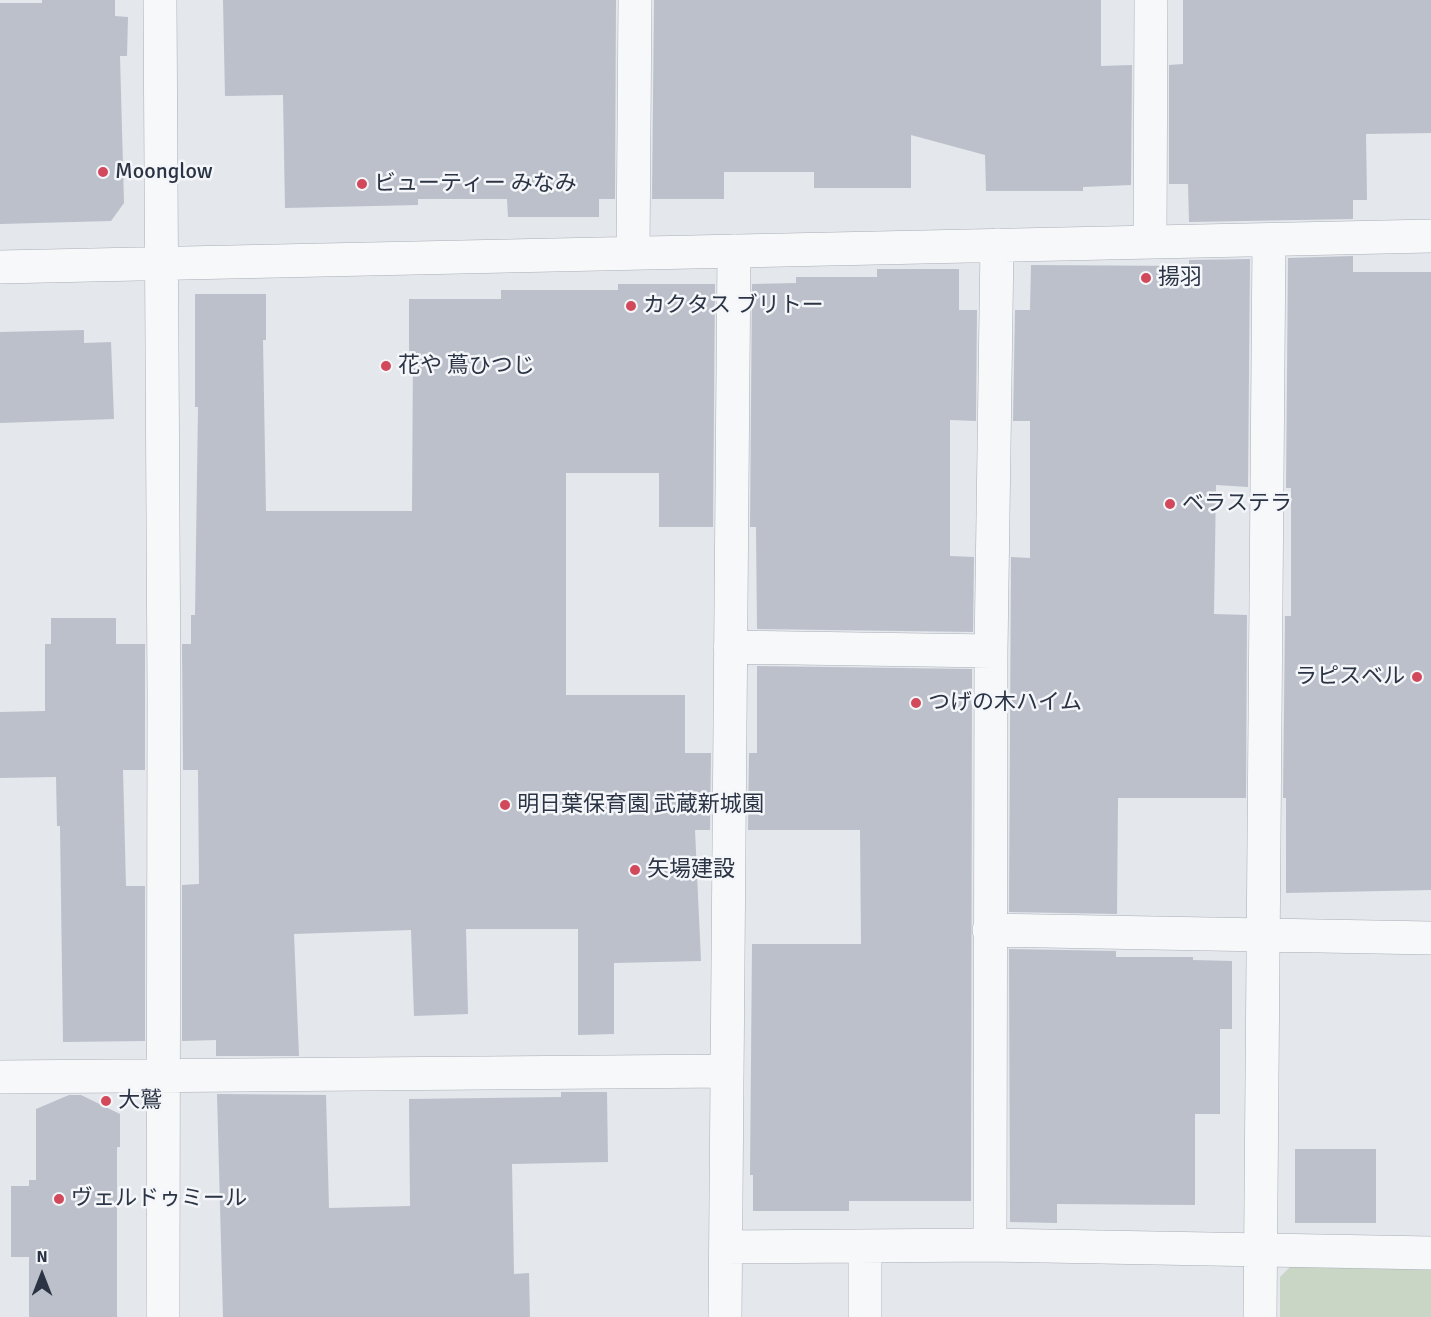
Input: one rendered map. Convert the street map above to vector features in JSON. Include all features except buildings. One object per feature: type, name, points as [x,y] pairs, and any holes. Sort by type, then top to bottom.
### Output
[{"type":"street","points":[[160,0],[164,693],[163,1317]]},
{"type":"street","points":[[633,253],[634,0]]},
{"type":"street","points":[[1150,242],[1151,0]]},
{"type":"street","points":[[0,267],[1431,236]]},
{"type":"street","points":[[1260,1317],[1269,240]]},
{"type":"street","points":[[990,1245],[989,930],[997,245]]},
{"type":"street","points":[[725,1317],[734,251]]},
{"type":"street","points":[[730,647],[991,651]]},
{"type":"street","points":[[989,930],[1431,938]]},
{"type":"street","points":[[0,1077],[727,1071]]},
{"type":"street","points":[[726,1247],[990,1245],[1260,1248],[1431,1253]]},
{"type":"street","points":[[865,1246],[865,1317]]},
{"type":"green space","points":[[1297,1260],[1431,1264],[1431,1317],[1280,1317],[1280,1277]]},
{"type":"place","name":"Moonglow","points":[[103,172]]},
{"type":"place","name":"ビューティー みなみ","points":[[362,184]]},
{"type":"place","name":"揚羽","points":[[1146,278]]},
{"type":"place","name":"カクタス ブリトー","points":[[631,306]]},
{"type":"place","name":"花や 蔦ひつじ","points":[[386,366]]},
{"type":"place","name":"ベラステラ","points":[[1170,504]]},
{"type":"place","name":"ラピスベル","points":[[1417,677]]},
{"type":"place","name":"つげの木ハイム","points":[[916,703]]},
{"type":"place","name":"明日葉保育園 武蔵新城園","points":[[505,805]]},
{"type":"place","name":"矢場建設","points":[[635,870]]},
{"type":"place","name":"大鷲","points":[[106,1101]]},
{"type":"place","name":"ヴェルドゥミール","points":[[59,1199]]}]
